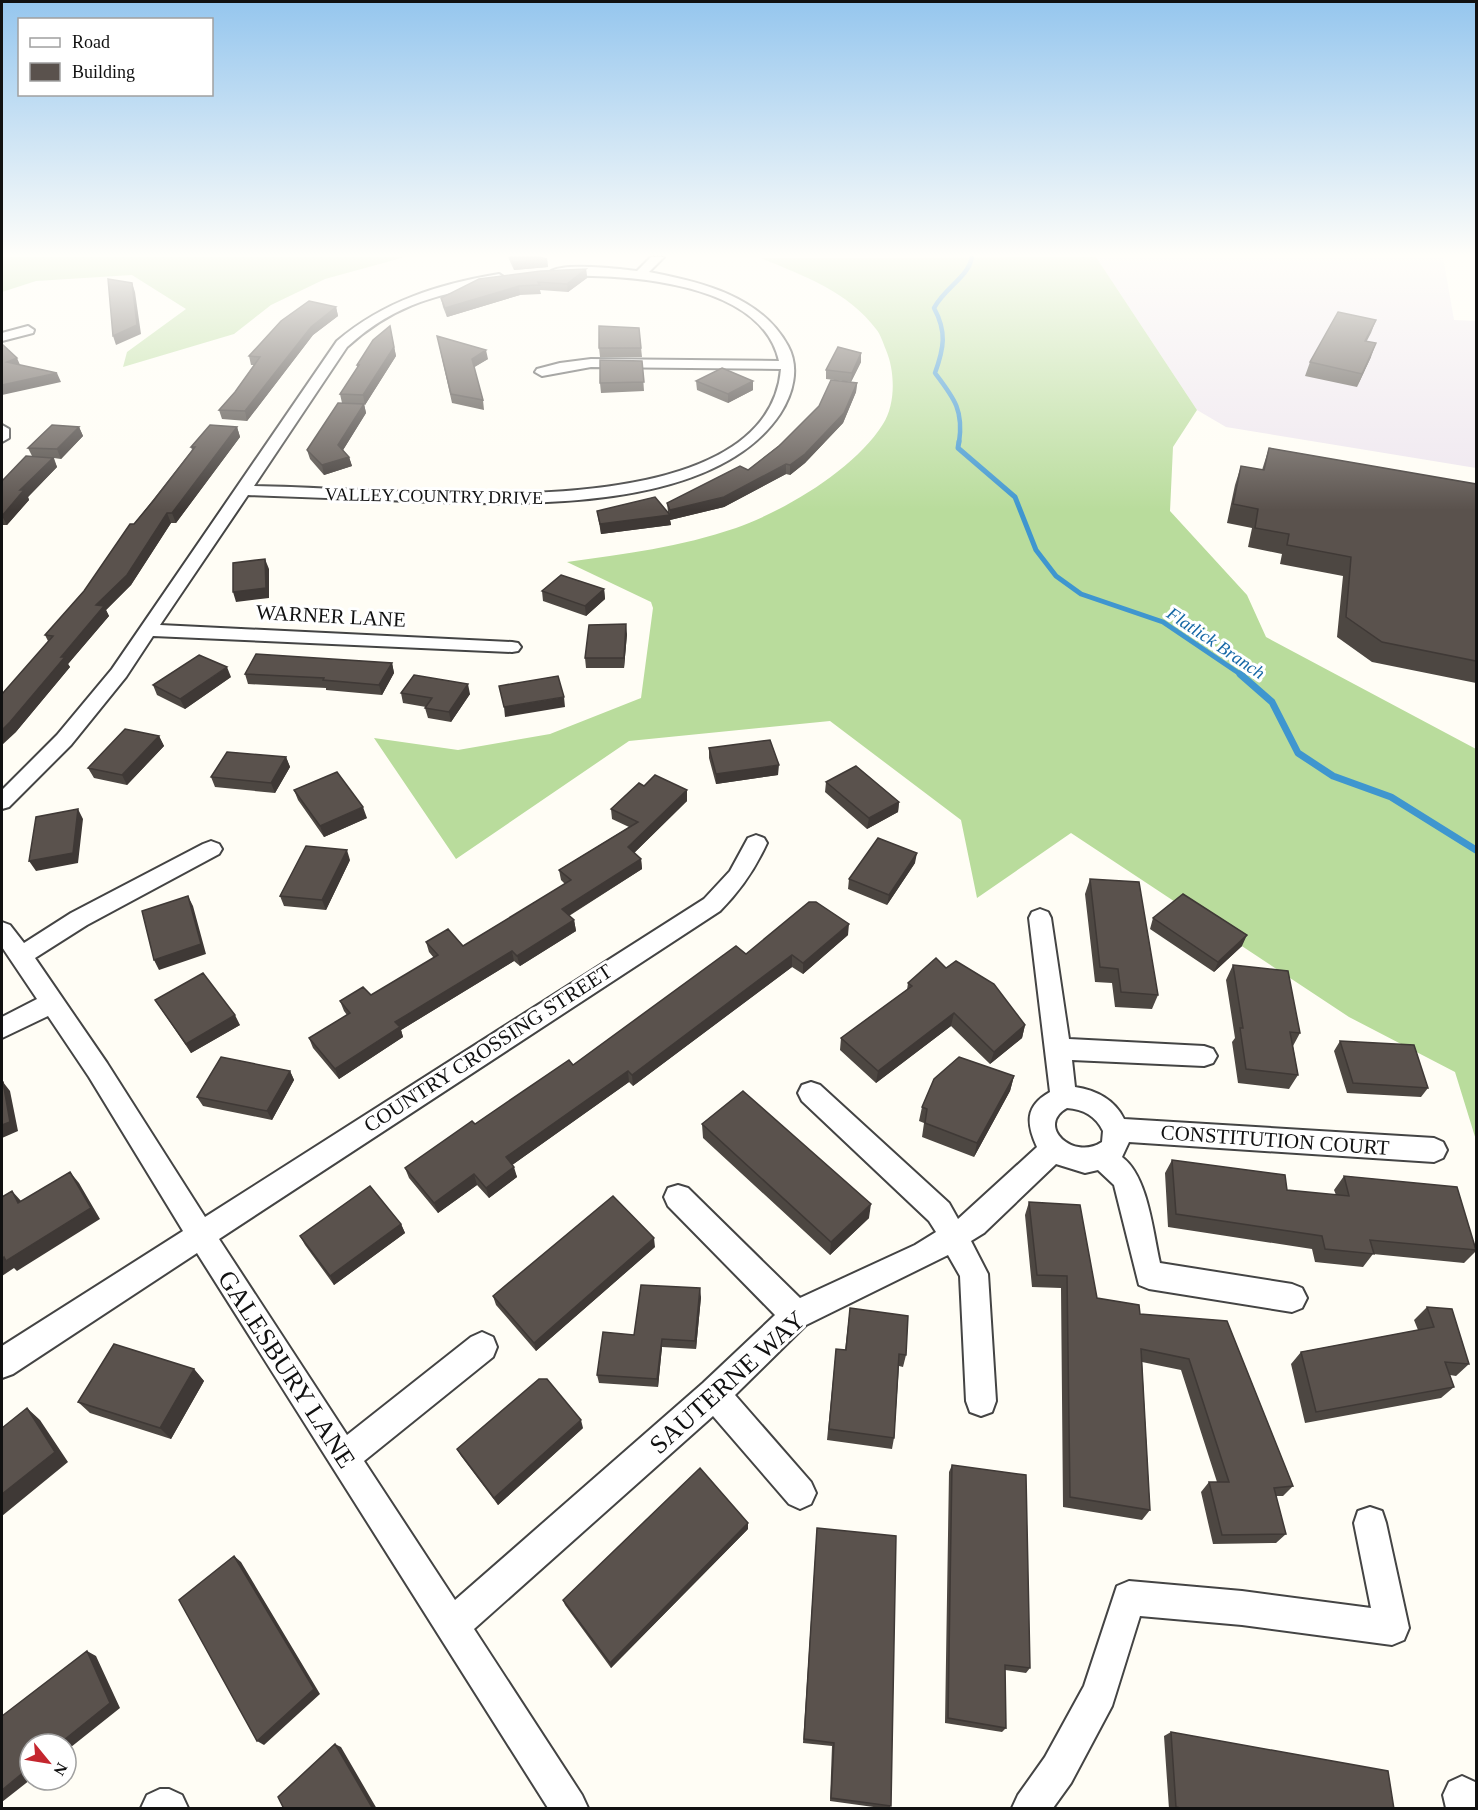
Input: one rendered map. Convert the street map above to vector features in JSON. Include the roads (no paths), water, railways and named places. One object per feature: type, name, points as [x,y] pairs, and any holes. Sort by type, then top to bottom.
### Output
[{"type":"street","points":[[2,802],[94,705],[148,630],[345,341]]},
{"type":"street","name":"VALLEY COUNTRY DRIVE","points":[[244,490],[520,500],[581,496],[648,484],[704,465],[747,441],[765,426],[778,409],[786,388],[788,365],[786,351],[780,341]]},
{"type":"street","points":[[542,372],[591,363],[788,365]]},
{"type":"street","points":[[2,429],[2,438]]},
{"type":"street","name":"WARNER LANE","points":[[148,630],[512,647]]},
{"type":"street","name":"COUNTRY CROSSING STREET","points":[[2,1363],[712,905],[732,886],[746,866],[756,843]]},
{"type":"street","points":[[21,956],[79,919],[211,849]]},
{"type":"street","points":[[1040,918],[1064,1097]]},
{"type":"street","name":"GALESBURY LANE","points":[[2,931],[98,1070],[568,1809]]},
{"type":"street","points":[[2,1028],[53,1002]]},
{"type":"street","points":[[1059,1049],[1204,1056]]},
{"type":"street","points":[[811,1094],[939,1212],[953,1237],[974,1275],[981,1401]]},
{"type":"street","points":[[1064,1097],[1086,1099],[1107,1112],[1116,1130],[1114,1144],[1109,1152],[1089,1161],[1077,1160],[1054,1149],[1046,1140],[1041,1120],[1044,1110],[1051,1103],[1064,1097]]},
{"type":"street","name":"CONSTITUTION COURT","points":[[1116,1130],[1434,1150]]},
{"type":"street","name":"SAUTERNE WAY","points":[[451,1627],[714,1394],[796,1315],[925,1254],[974,1224],[1054,1149]]},
{"type":"street","points":[[1101,1157],[1120,1172],[1127,1182],[1149,1275],[1292,1298]]},
{"type":"street","points":[[678,1197],[796,1315]]},
{"type":"street","points":[[344,1457],[482,1347]]},
{"type":"street","points":[[714,1394],[800,1493]]},
{"type":"street","points":[[1030,1809],[1058,1770],[1099,1693],[1129,1598],[1242,1608],[1392,1628],[1370,1523]]},
{"type":"street","points":[[160,1809],[169,1809]]},
{"type":"waterway","name":"Flatlick Branch","points":[[943,341],[935,373],[952,397],[959,413],[959,443]]},
{"type":"waterway","name":"Flatlick Branch","points":[[959,441],[958,448],[1015,497],[1036,550],[1056,576],[1081,594],[1163,622],[1243,676]]},
{"type":"waterway","name":"Flatlick Branch","points":[[1240,674],[1272,702],[1298,753],[1333,776],[1391,797],[1476,850]]}]
